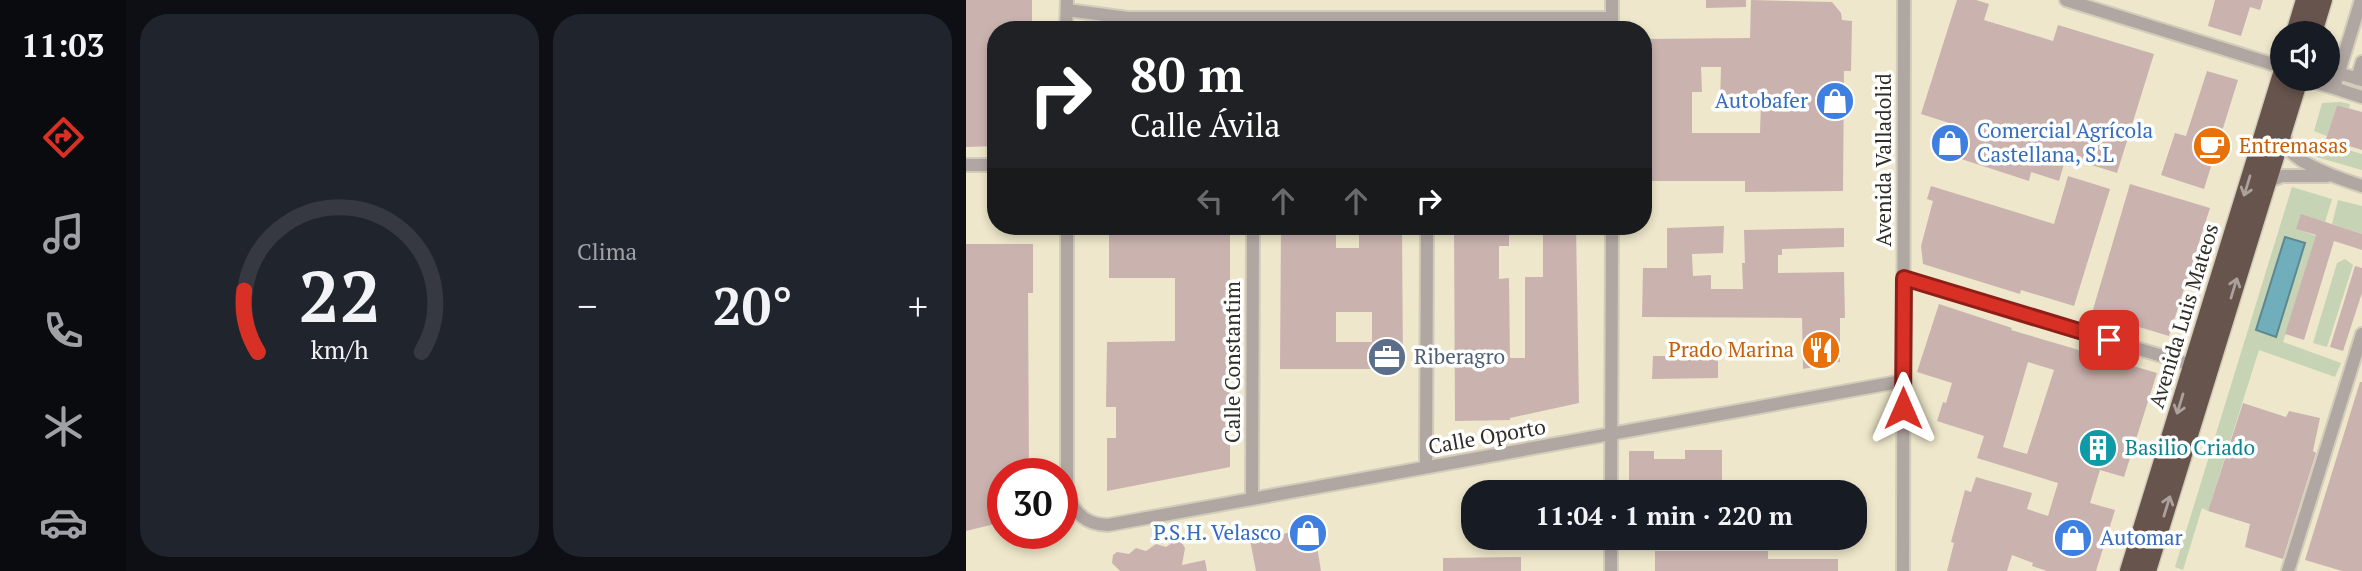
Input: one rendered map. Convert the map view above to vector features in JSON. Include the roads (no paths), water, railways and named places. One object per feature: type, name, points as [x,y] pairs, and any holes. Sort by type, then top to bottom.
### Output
[{"type":"highway","points":[[2299,21],[2305,0]]},
{"type":"highway","points":[[2317,21],[2323,0]]},
{"type":"highway","name":"Avenida Luis Mateos","points":[[2129,571],[2277,91]]},
{"type":"highway","name":"Avenida Luis Mateos","points":[[2147,571],[2274,179],[2283,129],[2297,91]]},
{"type":"street","points":[[1612,0],[1612,21]]},
{"type":"street","name":"Avenida Valladolid","points":[[1903,571],[1904,0]]},
{"type":"street","points":[[2066,0],[2270,63]]},
{"type":"street","points":[[2340,68],[2361,0]]},
{"type":"street","points":[[1067,5],[1128,18],[1182,21]]},
{"type":"street","points":[[1121,21],[1128,18]]},
{"type":"street","points":[[2340,75],[2359,80],[2362,62]]},
{"type":"street","points":[[2340,90],[2362,97]]},
{"type":"street","points":[[2283,129],[2288,147],[2294,154],[2331,176],[2362,186]]},
{"type":"street","points":[[2274,179],[2289,170],[2294,154]]},
{"type":"street","points":[[966,165],[987,165]]},
{"type":"street","points":[[2274,179],[2331,176]]},
{"type":"street","name":"Calle Oporto","points":[[1066,235],[1067,491],[1080,516],[1090,522],[1108,525],[1903,381]]},
{"type":"street","name":"Calle Constantim","points":[[1252,498],[1253,235]]},
{"type":"street","points":[[1426,467],[1427,235]]},
{"type":"street","points":[[1611,480],[1612,235]]},
{"type":"street","points":[[1904,278],[2192,365]]},
{"type":"street","points":[[2304,571],[2289,569],[2362,334]]},
{"type":"street","points":[[1611,550],[1611,571]]},
{"type":"water","points":[[2285,237],[2305,243],[2276,337],[2256,330]]},
{"type":"place","name":"Autobafer","points":[[1835,101]]},
{"type":"place","name":"Comercial Agrícola Castellana, S.L","points":[[1950,143]]},
{"type":"place","name":"Entremasas","points":[[2212,146]]},
{"type":"place","name":"Prado Marina","points":[[1821,350]]},
{"type":"place","name":"Riberagro","points":[[1387,357]]},
{"type":"place","name":"Basilio Criado","points":[[2098,448]]},
{"type":"place","name":"P.S.H. Velasco","points":[[1308,533]]},
{"type":"place","name":"Automar","points":[[2073,538]]}]
